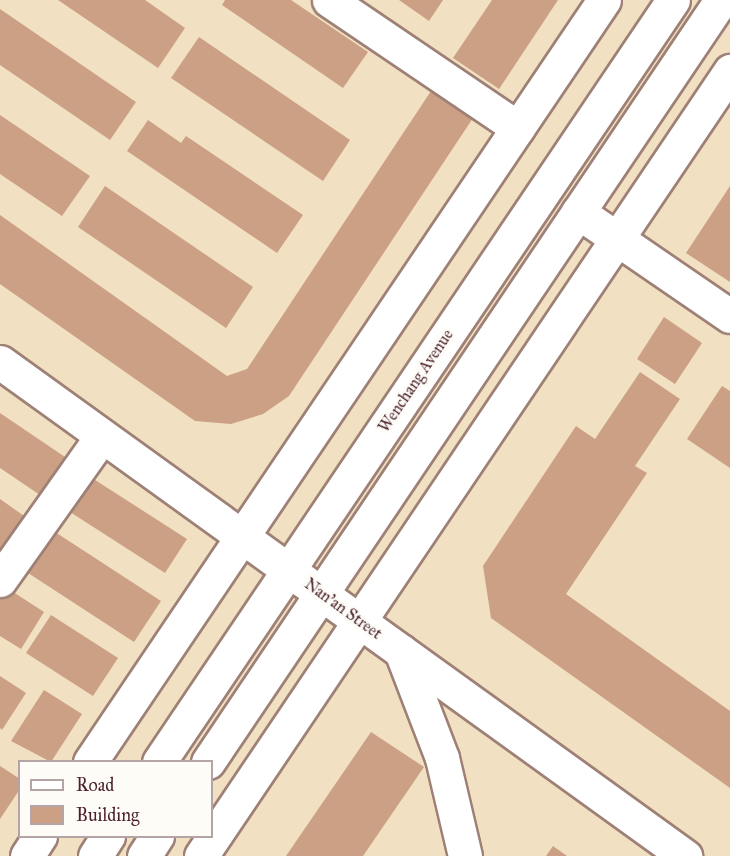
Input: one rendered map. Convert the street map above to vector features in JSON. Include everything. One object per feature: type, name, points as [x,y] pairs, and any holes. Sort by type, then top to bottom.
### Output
[{"type":"main road","points":[[329,0],[518,128]]},
{"type":"main road","points":[[91,760],[604,0]]},
{"type":"main road","name":"Wenchang Avenue","points":[[160,760],[673,0]]},
{"type":"main road","points":[[209,760],[721,0]]},
{"type":"main road","points":[[201,856],[730,71]]},
{"type":"main road","points":[[578,212],[730,316]]},
{"type":"main road","name":"Nan'an Street","points":[[0,362],[685,856]]},
{"type":"main road","points":[[0,580],[102,436]]},
{"type":"main road","points":[[401,651],[442,758],[465,856]]},
{"type":"main road","points":[[27,856],[39,838]]},
{"type":"main road","points":[[95,856],[107,838]]},
{"type":"main road","points":[[144,856],[156,838]]},
{"type":"building","points":[[58,0],[145,0],[185,28],[158,68]]},
{"type":"building","points":[[225,0],[291,0],[368,52],[343,88],[222,5]]},
{"type":"building","points":[[399,0],[443,0],[429,21]]},
{"type":"building","points":[[492,0],[558,0],[499,89],[453,58]]},
{"type":"building","points":[[0,9],[136,102],[110,140],[0,65]]},
{"type":"building","points":[[199,37],[350,140],[323,181],[171,78]]},
{"type":"building","points":[[433,88],[475,115],[289,396],[263,414],[231,424],[195,421],[0,284],[0,215],[227,376],[247,369]]},
{"type":"building","points":[[0,115],[90,176],[62,216],[0,174]]},
{"type":"building","points":[[148,120],[181,143],[186,136],[303,215],[277,253],[127,151]]},
{"type":"building","points":[[105,186],[253,287],[226,328],[78,227]]},
{"type":"building","points":[[730,186],[730,282],[686,253]]},
{"type":"building","points":[[664,317],[702,343],[675,384],[637,359]]},
{"type":"building","points":[[640,372],[680,399],[635,466],[647,473],[566,594],[730,711],[730,788],[491,618],[483,566],[576,426],[595,439]]},
{"type":"building","points":[[722,386],[730,391],[730,468],[687,439]]},
{"type":"building","points":[[0,413],[68,459],[43,497],[0,468]]},
{"type":"building","points":[[92,478],[187,539],[165,573],[70,512]]},
{"type":"building","points":[[0,499],[27,518],[0,554]]},
{"type":"building","points":[[52,530],[161,601],[134,642],[25,571]]},
{"type":"building","points":[[7,588],[44,612],[21,649],[0,636],[0,598]]},
{"type":"building","points":[[51,615],[118,658],[93,696],[26,653]]},
{"type":"building","points":[[0,676],[26,693],[2,730],[0,728]]},
{"type":"building","points":[[44,690],[82,714],[52,760],[47,760],[11,741]]},
{"type":"building","points":[[371,732],[424,767],[363,856],[286,856]]},
{"type":"building","points":[[0,766],[18,778],[18,792],[0,819]]},
{"type":"building","points":[[553,846],[567,856],[546,856]]}]
